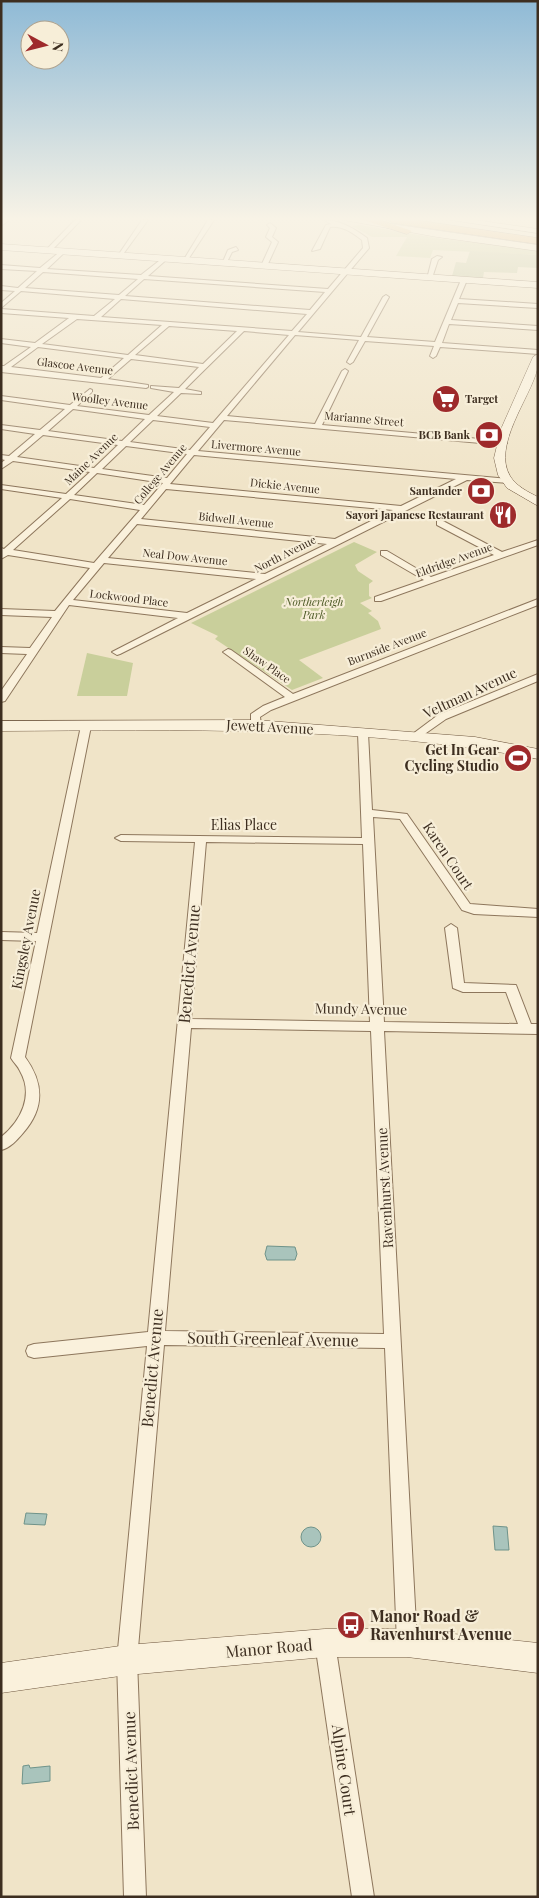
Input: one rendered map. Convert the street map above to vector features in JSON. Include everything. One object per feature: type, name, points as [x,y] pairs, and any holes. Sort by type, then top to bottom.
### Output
[{"type":"street","points":[[96,318],[107,309]]},
{"type":"street","points":[[265,309],[312,312]]},
{"type":"street","name":"College Avenue","points":[[2,695],[66,602],[315,309]]},
{"type":"street","points":[[350,362],[380,309]]},
{"type":"street","points":[[434,356],[453,309]]},
{"type":"street","points":[[1,311],[538,352]]},
{"type":"street","points":[[3,369],[75,317]]},
{"type":"street","points":[[447,322],[538,328]]},
{"type":"street","points":[[102,381],[167,324]]},
{"type":"street","name":"Maine Avenue","points":[[3,553],[68,497],[242,330]]},
{"type":"street","points":[[1,341],[205,366]]},
{"type":"street","points":[[538,357],[516,405],[503,443],[500,467],[517,491],[538,502]]},
{"type":"street","name":"Glascoe Avenue","points":[[3,369],[149,387],[181,389]]},
{"type":"street","points":[[318,426],[345,371]]},
{"type":"street","points":[[181,389],[199,393]]},
{"type":"street","points":[[1,467],[90,391]]},
{"type":"street","name":"Woolley Avenue","points":[[1,398],[216,426]]},
{"type":"street","name":"Marianne Street","points":[[223,418],[503,443]]},
{"type":"street","name":"Livermore Avenue","points":[[1,427],[193,453],[509,482]]},
{"type":"street","name":"Dickie Avenue","points":[[1,457],[95,470],[167,484],[403,509]]},
{"type":"street","name":"North Avenue","points":[[117,652],[464,478]]},
{"type":"street","points":[[1,487],[146,508]]},
{"type":"street","name":"Bidwell Avenue","points":[[135,521],[336,542]]},
{"type":"street","points":[[440,524],[501,555]]},
{"type":"street","name":"Eldridge Avenue","points":[[378,599],[538,542]]},
{"type":"street","name":"Neal Dow Avenue","points":[[3,553],[265,577]]},
{"type":"street","points":[[384,553],[432,580]]},
{"type":"street","name":"Lockwood Place","points":[[66,602],[188,616]]},
{"type":"street","name":"Burnside Avenue","points":[[256,725],[255,719],[258,713],[291,697],[538,602]]},
{"type":"street","points":[[1,612],[57,614]]},
{"type":"street","points":[[1,650],[32,651]]},
{"type":"street","name":"Shaw Place","points":[[228,652],[291,697]]},
{"type":"street","name":"Veltman Avenue","points":[[415,736],[442,717],[538,677]]},
{"type":"street","name":"Jewett Avenue","points":[[1,726],[256,725],[415,736],[489,744],[538,754]]},
{"type":"street","name":"Kingsley Avenue","points":[[1,1145],[20,1128],[33,1101],[32,1079],[26,1067],[18,1058],[86,726]]},
{"type":"street","name":"Ravenhurst Avenue","points":[[363,733],[407,1643]]},
{"type":"street","name":"Karen Court","points":[[366,813],[403,816],[466,907],[474,910],[538,913]]},
{"type":"street","name":"Elias Place","points":[[121,838],[367,841]]},
{"type":"street","name":"Benedict Avenue","points":[[135,1897],[127,1660],[201,839]]},
{"type":"street","points":[[451,928],[458,985],[462,988],[512,988],[532,1028]]},
{"type":"street","points":[[1,936],[42,937]]},
{"type":"street","name":"Mundy Avenue","points":[[183,1023],[532,1028]]},
{"type":"street","name":"South Greenleaf Avenue","points":[[34,1350],[155,1338],[393,1341]]},
{"type":"street","name":"Manor Road","points":[[1,1678],[127,1660],[325,1643],[407,1643],[537,1662]]},
{"type":"street","name":"Alpine Court","points":[[325,1643],[363,1897]]},
{"type":"green space","name":"Northerleigh Park","points":[[354,542],[377,552],[355,565],[358,571],[373,581],[369,584],[369,596],[372,598],[360,603],[372,611],[368,613],[378,621],[381,629],[299,660],[323,678],[292,690],[215,639],[218,636],[191,623]]},
{"type":"green space","points":[[87,653],[133,663],[127,696],[77,696]]},
{"type":"water","points":[[267,1246],[295,1247],[297,1254],[295,1260],[267,1260],[265,1254]]},
{"type":"water","points":[[26,1513],[47,1514],[45,1525],[24,1524]]},
{"type":"water","points":[[493,1526],[507,1527],[509,1550],[495,1550]]},
{"type":"water","points":[[311,1527],[318,1530],[321,1537],[318,1544],[311,1547],[304,1544],[301,1537],[304,1530]]},
{"type":"water","points":[[29,1765],[30,1768],[50,1766],[50,1781],[22,1784],[23,1766]]},
{"type":"place","name":"Target","points":[[446,399]]},
{"type":"place","name":"BCB Bank","points":[[489,435]]},
{"type":"place","name":"Santander","points":[[481,491]]},
{"type":"place","name":"Sayori Japanese Restaurant","points":[[503,515]]},
{"type":"place","name":"Get In Gear Cycling Studio","points":[[518,758]]},
{"type":"place","name":"Manor Road & Ravenhurst Avenue","points":[[351,1625]]}]
